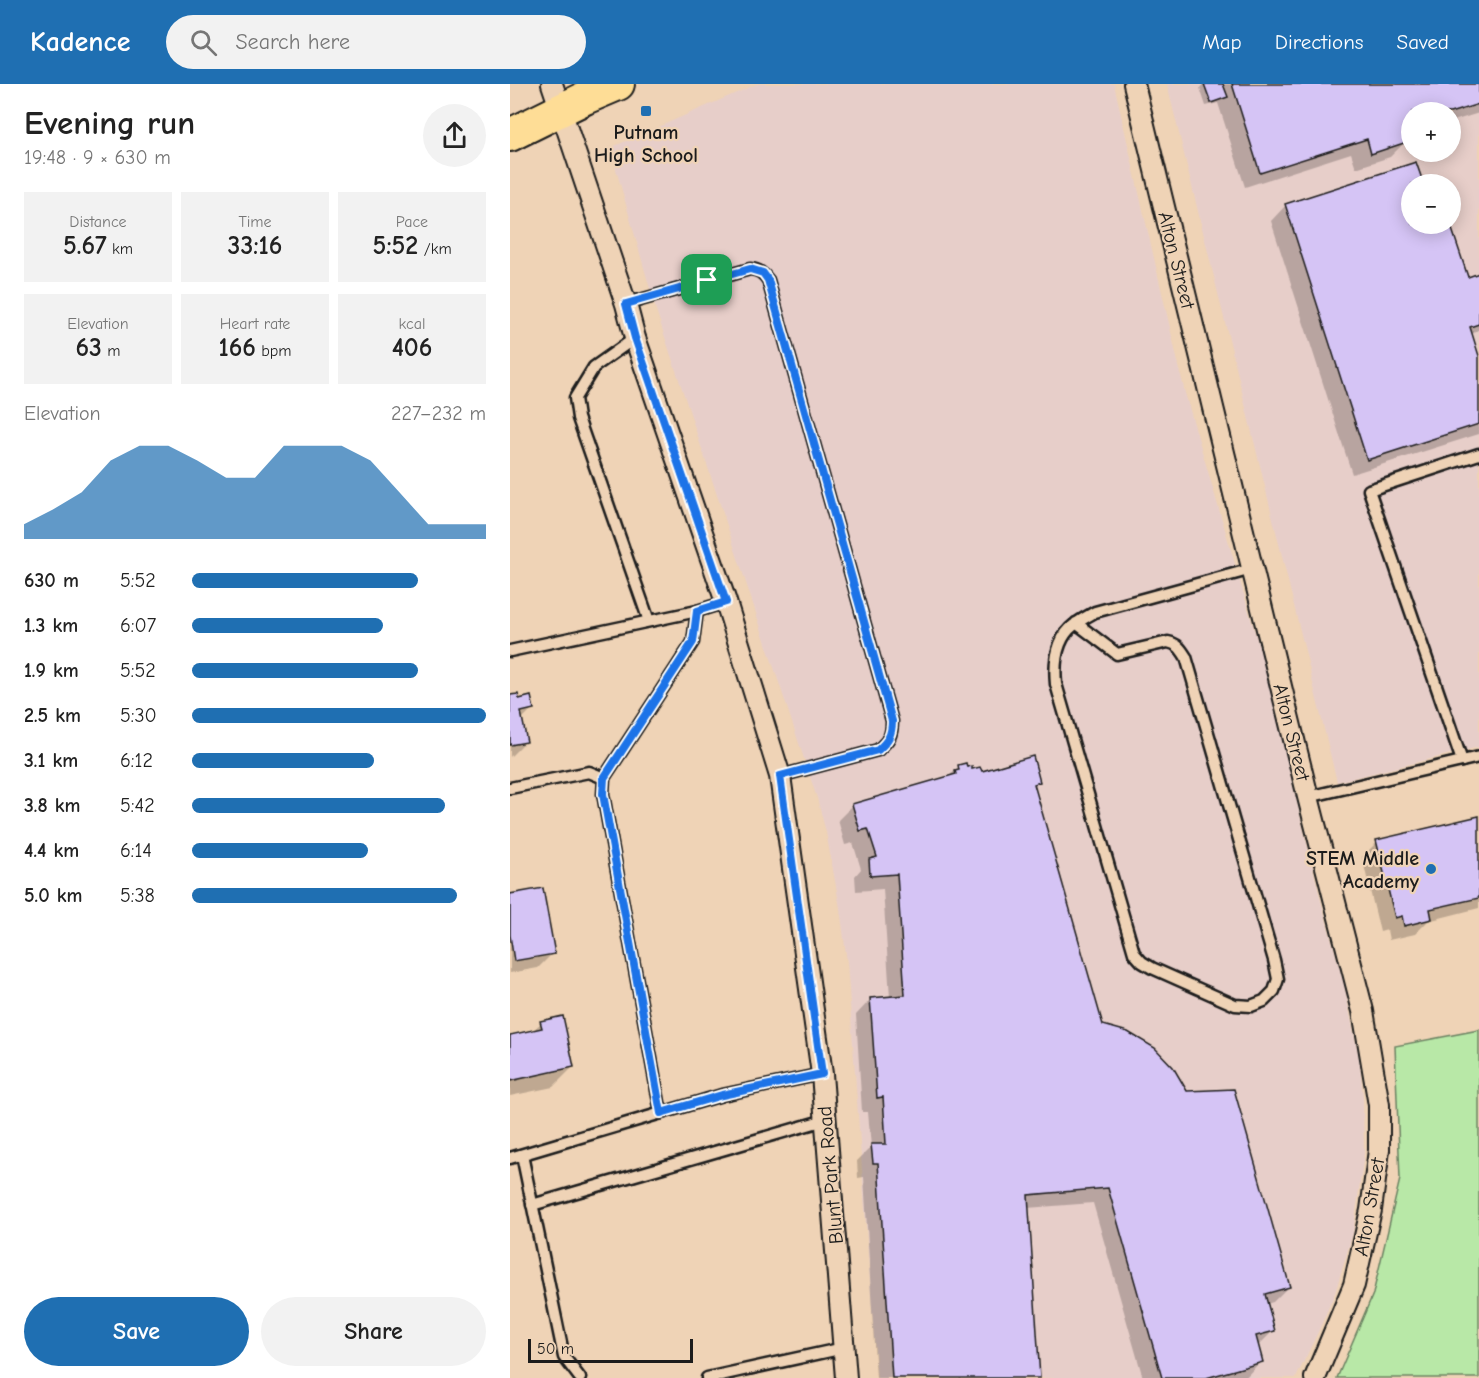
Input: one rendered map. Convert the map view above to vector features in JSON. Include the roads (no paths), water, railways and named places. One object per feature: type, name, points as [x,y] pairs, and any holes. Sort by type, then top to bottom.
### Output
[{"type":"main road","points":[[510,135],[556,97],[618,84]]},
{"type":"street","name":"Alton Street","points":[[1134,84],[1308,797],[1364,1011],[1378,1105],[1379,1150],[1371,1210],[1354,1285],[1315,1378]]},
{"type":"street","name":"Blunt Park Road","points":[[556,97],[626,304],[635,338],[726,602],[780,776],[822,1074],[846,1378]]},
{"type":"lane","points":[[626,304],[750,269],[763,273],[768,280],[892,721],[892,732],[887,742],[878,750],[780,776]]},
{"type":"lane","points":[[635,338],[594,366],[575,398],[578,418],[649,621]]},
{"type":"lane","points":[[1462,761],[1369,490],[1479,454]]},
{"type":"lane","points":[[1076,623],[1118,654],[1168,642],[1182,649],[1186,657],[1276,969],[1278,980],[1274,991],[1264,1001],[1251,1006],[1234,1005],[1152,968],[1134,953],[1056,684],[1054,666],[1060,644],[1073,625],[1076,623],[1095,612],[1252,569]]},
{"type":"lane","points":[[510,651],[697,611],[726,602]]},
{"type":"lane","points":[[661,1113],[603,794],[604,778],[693,642],[697,611]]},
{"type":"lane","points":[[1308,797],[1479,757]]},
{"type":"lane","points":[[510,788],[589,772],[604,778]]},
{"type":"lane","points":[[510,1158],[722,1095],[822,1074]]},
{"type":"lane","points":[[532,1204],[825,1120]]},
{"type":"lane","points":[[522,1155],[564,1357],[579,1378]]},
{"type":"lane","points":[[707,1378],[844,1348]]},
{"type":"place","name":"Putnam High School","points":[[646,111]]},
{"type":"place","name":"STEM Middle Academy","points":[[1431,869]]}]
